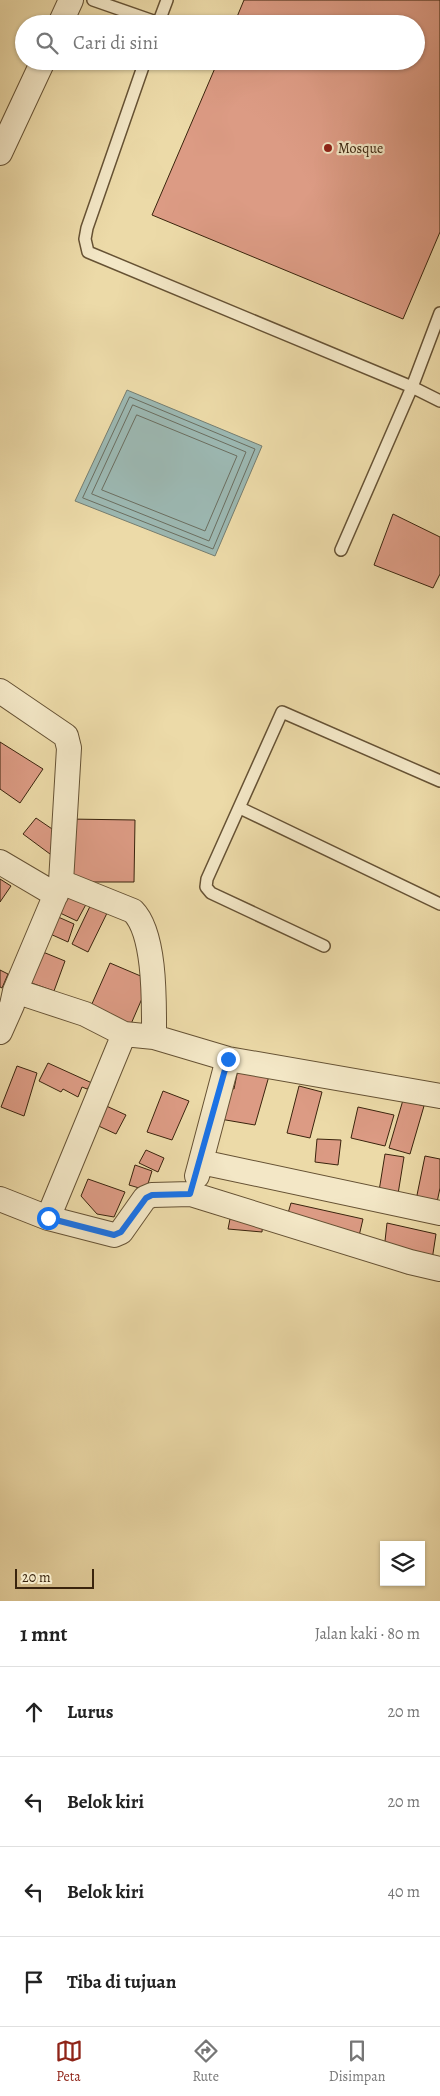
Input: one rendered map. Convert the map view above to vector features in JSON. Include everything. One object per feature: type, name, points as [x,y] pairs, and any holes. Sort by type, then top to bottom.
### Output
[{"type":"street","points":[[64,15],[72,0]]},
{"type":"street","points":[[0,153],[39,70]]},
{"type":"street","points":[[0,691],[66,736],[68,741],[58,889],[9,998],[0,1032]]},
{"type":"street","points":[[0,862],[58,889],[133,910],[140,918],[145,929],[153,984],[154,1037]]},
{"type":"street","points":[[9,998],[86,1014],[124,1034],[154,1037],[228,1059],[440,1096]]},
{"type":"street","points":[[48,1218],[124,1034]]},
{"type":"street","points":[[190,1194],[201,1162],[228,1059]]},
{"type":"street","points":[[201,1162],[440,1213]]},
{"type":"street","points":[[0,1199],[48,1218],[114,1235],[121,1232],[146,1198],[152,1195],[190,1194],[410,1262],[440,1269]]},
{"type":"lane","points":[[93,0],[134,15]]},
{"type":"lane","points":[[162,15],[167,0]]},
{"type":"lane","points":[[142,70],[87,228],[85,239],[88,252],[412,387],[440,401]]},
{"type":"lane","points":[[341,550],[412,387],[440,313]]},
{"type":"lane","points":[[324,946],[211,893],[206,887],[207,879],[282,712],[440,781]]},
{"type":"lane","points":[[240,808],[440,904]]},
{"type":"water","points":[[127,390],[262,446],[215,556],[75,501]]},
{"type":"building","points":[[244,0],[440,0],[440,232],[403,319],[152,215],[214,70],[425,70],[425,15],[238,15]]},
{"type":"building","points":[[393,514],[440,537],[440,574],[433,588],[374,565]]},
{"type":"building","points":[[0,742],[43,769],[20,803],[0,789]]},
{"type":"building","points":[[36,818],[58,833],[50,854],[23,834]]},
{"type":"building","points":[[68,819],[135,820],[134,882],[67,882]]},
{"type":"building","points":[[0,879],[11,886],[0,902]]},
{"type":"building","points":[[67,889],[90,897],[77,921],[58,912]]},
{"type":"building","points":[[93,900],[110,907],[88,952],[72,944]]},
{"type":"building","points":[[56,916],[74,924],[68,942],[48,933]]},
{"type":"building","points":[[38,950],[65,961],[54,991],[26,981]]},
{"type":"building","points":[[110,963],[150,980],[131,1024],[91,1006]]},
{"type":"building","points":[[0,970],[8,974],[2,988],[0,987]]},
{"type":"building","points":[[48,1063],[92,1083],[87,1089],[82,1087],[78,1097],[63,1089],[61,1092],[39,1081]]},
{"type":"building","points":[[17,1066],[37,1073],[24,1116],[1,1107]]},
{"type":"building","points":[[238,1069],[269,1076],[255,1125],[220,1119],[227,1087],[234,1089]]},
{"type":"building","points":[[299,1086],[322,1092],[310,1138],[287,1133]]},
{"type":"building","points":[[163,1091],[189,1101],[172,1140],[147,1132]]},
{"type":"building","points":[[403,1100],[424,1106],[410,1154],[389,1148]]},
{"type":"building","points":[[102,1104],[126,1115],[116,1134],[92,1123]]},
{"type":"building","points":[[358,1107],[394,1115],[385,1146],[351,1138]]},
{"type":"building","points":[[317,1139],[341,1140],[338,1165],[315,1162]]},
{"type":"building","points":[[146,1150],[164,1158],[158,1172],[139,1163]]},
{"type":"building","points":[[385,1154],[404,1157],[398,1194],[379,1191]]},
{"type":"building","points":[[425,1156],[440,1159],[440,1188],[436,1207],[416,1200]]},
{"type":"building","points":[[135,1165],[152,1171],[146,1190],[129,1185]]},
{"type":"building","points":[[88,1179],[125,1192],[114,1217],[97,1214],[81,1196]]},
{"type":"building","points":[[291,1203],[363,1219],[359,1236],[286,1220]]},
{"type":"building","points":[[231,1214],[263,1219],[262,1232],[228,1229]]},
{"type":"building","points":[[387,1223],[436,1234],[432,1260],[384,1250]]},
{"type":"place","name":"Mosque","points":[[328,148]]},
{"type":"route","points":[[48,1218],[114,1235],[121,1232],[146,1198],[152,1195],[190,1194],[201,1162],[228,1059]]}]
